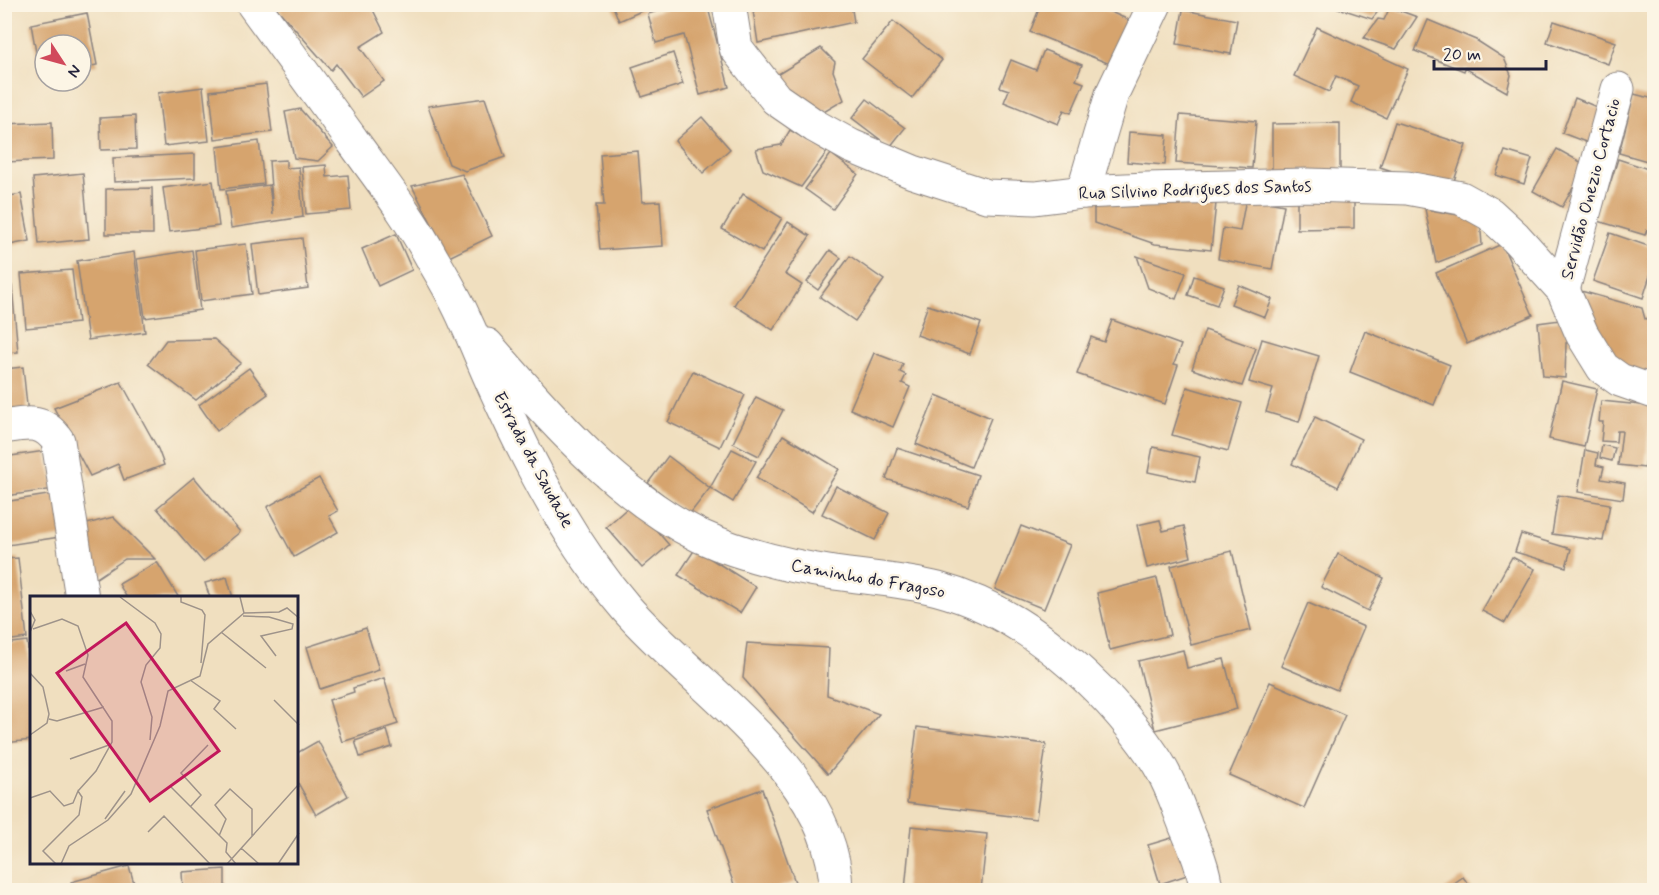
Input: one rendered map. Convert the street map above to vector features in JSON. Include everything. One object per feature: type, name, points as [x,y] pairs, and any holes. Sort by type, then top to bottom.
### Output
[{"type":"street","name":"Estrada da Saudade","points":[[253,4],[402,209],[432,258],[466,321],[494,387],[537,474],[580,547],[625,606],[661,645],[755,733],[796,782],[824,832],[832,855],[836,891]]},
{"type":"street","points":[[1083,192],[1112,94],[1155,4]]},
{"type":"street","name":"Rua Silvino Rodrigues dos Santos","points":[[729,5],[736,48],[776,99],[815,126],[851,146],[913,172],[987,196],[1035,198],[1083,192],[1224,187],[1383,186],[1461,198],[1490,214],[1515,237],[1563,290],[1582,334],[1603,368],[1620,380],[1654,392]]},
{"type":"street","name":"Servidão Onezio Cortacio","points":[[1563,290],[1618,89]]},
{"type":"street","name":"Caminho do Fragoso","points":[[466,321],[539,405],[602,467],[648,505],[699,535],[780,563],[939,589],[983,605],[1026,629],[1058,653],[1114,706],[1155,759],[1180,810],[1204,872],[1206,891]]},
{"type":"street","points":[[4,427],[30,423],[51,431],[58,441],[82,596]]},
{"type":"building","points":[[273,4],[370,4],[384,32],[360,47],[384,81],[361,97],[336,64],[331,70]]},
{"type":"building","points":[[612,4],[657,4],[619,21]]},
{"type":"building","points":[[681,4],[707,4],[729,87],[700,95],[684,35],[656,43],[648,14]]},
{"type":"building","points":[[752,4],[851,4],[854,22],[758,43]]},
{"type":"building","points":[[917,4],[946,4],[944,12]]},
{"type":"building","points":[[1041,4],[1092,4],[1129,20],[1110,64],[1030,32]]},
{"type":"building","points":[[1326,4],[1384,4],[1372,19]]},
{"type":"building","points":[[1390,7],[1417,17],[1396,49],[1364,38],[1378,19],[1384,20]]},
{"type":"building","points":[[1183,10],[1237,20],[1231,54],[1177,44]]},
{"type":"building","points":[[87,13],[91,33],[33,33],[33,35],[31,24]]},
{"type":"building","points":[[1428,20],[1476,40],[1504,58],[1511,75],[1507,92],[1465,68],[1464,71],[1415,51]]},
{"type":"building","points":[[893,21],[942,60],[912,98],[862,59]]},
{"type":"building","points":[[1554,21],[1616,42],[1608,64],[1547,42]]},
{"type":"building","points":[[1317,27],[1408,69],[1386,118],[1351,102],[1358,86],[1336,76],[1329,92],[1294,76]]},
{"type":"building","points":[[93,44],[97,65],[93,66]]},
{"type":"building","points":[[821,48],[835,62],[833,71],[844,100],[812,119],[775,76]]},
{"type":"building","points":[[1044,50],[1082,65],[1076,80],[1084,83],[1071,113],[1064,110],[1058,124],[1004,102],[1009,90],[1000,87],[1011,60],[1036,70]]},
{"type":"building","points":[[673,53],[683,84],[642,97],[632,67]]},
{"type":"building","points":[[266,84],[272,132],[215,139],[210,91]]},
{"type":"building","points":[[203,87],[209,141],[164,146],[158,93]]},
{"type":"building","points":[[1634,94],[1654,99],[1654,163],[1619,153]]},
{"type":"building","points":[[485,98],[505,157],[465,171],[449,164],[428,106]]},
{"type":"building","points":[[1575,98],[1604,110],[1591,144],[1562,133]]},
{"type":"building","points":[[867,99],[905,128],[890,147],[852,118]]},
{"type":"building","points":[[300,109],[333,147],[318,161],[294,158],[285,112]]},
{"type":"building","points":[[1180,115],[1256,121],[1252,168],[1176,163]]},
{"type":"building","points":[[135,116],[136,149],[101,150],[100,118]]},
{"type":"building","points":[[702,117],[730,149],[703,173],[675,141]]},
{"type":"building","points":[[52,122],[53,160],[4,162],[4,124]]},
{"type":"building","points":[[1395,122],[1466,145],[1451,190],[1380,167]]},
{"type":"building","points":[[1340,123],[1340,173],[1272,174],[1272,124]]},
{"type":"building","points":[[790,130],[827,152],[801,187],[763,170],[756,149],[781,145]]},
{"type":"building","points":[[1129,132],[1167,135],[1165,165],[1127,162]]},
{"type":"building","points":[[259,141],[264,184],[221,189],[217,147]]},
{"type":"building","points":[[1557,149],[1586,165],[1562,207],[1533,191]]},
{"type":"building","points":[[638,151],[642,202],[660,201],[663,246],[600,250],[596,205],[604,205],[600,154]]},
{"type":"building","points":[[1505,151],[1532,159],[1524,184],[1496,175]]},
{"type":"building","points":[[195,154],[195,178],[114,182],[113,158]]},
{"type":"building","points":[[831,154],[858,174],[833,209],[805,189]]},
{"type":"building","points":[[1618,159],[1654,171],[1654,232],[1647,230],[1645,235],[1598,221]]},
{"type":"building","points":[[286,160],[286,168],[299,167],[303,217],[231,228],[226,191],[269,185],[273,215],[269,161]]},
{"type":"building","points":[[326,165],[327,177],[348,175],[351,210],[306,214],[302,167]]},
{"type":"building","points":[[83,173],[89,239],[39,244],[33,178]]},
{"type":"building","points":[[462,174],[492,236],[449,257],[412,186]]},
{"type":"building","points":[[213,181],[219,226],[169,232],[163,188]]},
{"type":"building","points":[[152,188],[153,234],[106,234],[106,189]]},
{"type":"building","points":[[21,194],[30,241],[4,246],[4,197]]},
{"type":"building","points":[[743,194],[782,218],[762,252],[722,229]]},
{"type":"building","points":[[1094,196],[1216,203],[1211,250],[1155,244],[1094,223]]},
{"type":"building","points":[[1246,198],[1284,205],[1272,269],[1218,259],[1223,228],[1240,231]]},
{"type":"building","points":[[1297,198],[1354,198],[1354,228],[1297,229]]},
{"type":"building","points":[[1425,209],[1480,219],[1482,245],[1436,263]]},
{"type":"building","points":[[788,222],[810,236],[785,274],[802,285],[773,330],[734,305]]},
{"type":"building","points":[[1610,233],[1654,248],[1654,263],[1643,298],[1593,281]]},
{"type":"building","points":[[396,234],[412,270],[378,286],[362,249]]},
{"type":"building","points":[[302,238],[308,288],[258,295],[252,244]]},
{"type":"building","points":[[246,244],[252,294],[201,301],[195,250]]},
{"type":"building","points":[[1502,244],[1533,315],[1467,344],[1436,273]]},
{"type":"building","points":[[192,250],[200,310],[145,318],[137,259]]},
{"type":"building","points":[[830,250],[841,258],[818,290],[807,282]]},
{"type":"building","points":[[134,252],[145,332],[88,340],[77,261]]},
{"type":"building","points":[[850,256],[884,280],[855,321],[820,297]]},
{"type":"building","points":[[1137,256],[1186,273],[1176,299],[1148,288]]},
{"type":"building","points":[[72,270],[78,323],[26,328],[21,274]]},
{"type":"building","points":[[1194,276],[1224,286],[1217,305],[1188,295]]},
{"type":"building","points":[[1239,285],[1272,299],[1265,317],[1231,304]]},
{"type":"building","points":[[12,286],[18,352],[4,353],[4,287]]},
{"type":"building","points":[[1581,291],[1642,308],[1645,319],[1654,318],[1654,379],[1622,373],[1595,327]]},
{"type":"building","points":[[928,305],[981,323],[970,354],[917,335]]},
{"type":"building","points":[[1112,320],[1181,345],[1174,364],[1178,365],[1165,404],[1077,374],[1091,337],[1104,342]]},
{"type":"building","points":[[1560,320],[1573,342],[1566,343],[1565,378],[1543,376],[1538,323]]},
{"type":"building","points":[[1205,330],[1256,348],[1242,386],[1192,369]]},
{"type":"building","points":[[1365,331],[1450,365],[1434,405],[1350,372]]},
{"type":"building","points":[[214,339],[241,363],[196,400],[148,364],[166,340]]},
{"type":"building","points":[[1262,339],[1319,356],[1299,422],[1266,412],[1273,389],[1249,382]]},
{"type":"building","points":[[874,353],[903,364],[900,372],[906,375],[902,383],[910,387],[893,427],[850,409]]},
{"type":"building","points":[[23,367],[28,415],[4,417],[4,369]]},
{"type":"building","points":[[249,368],[268,394],[217,431],[199,405]]},
{"type":"building","points":[[693,371],[745,395],[720,447],[668,422]]},
{"type":"building","points":[[1562,381],[1597,389],[1584,447],[1549,439]]},
{"type":"building","points":[[121,382],[158,449],[164,465],[124,480],[118,464],[90,476],[54,408]]},
{"type":"building","points":[[1187,387],[1242,403],[1228,451],[1172,435]]},
{"type":"building","points":[[936,395],[991,418],[971,467],[916,444]]},
{"type":"building","points":[[756,397],[783,410],[759,456],[733,443]]},
{"type":"building","points":[[1601,401],[1651,406],[1645,468],[1618,465],[1622,431],[1617,431],[1616,442],[1601,441],[1603,422],[1599,422]]},
{"type":"building","points":[[1315,417],[1361,439],[1338,487],[1292,464]]},
{"type":"building","points":[[783,435],[839,469],[812,512],[756,478]]},
{"type":"building","points":[[1602,445],[1615,448],[1612,461],[1600,458]]},
{"type":"building","points":[[1153,447],[1200,457],[1195,482],[1148,472]]},
{"type":"building","points":[[897,448],[978,475],[968,506],[886,479]]},
{"type":"building","points":[[732,449],[756,461],[733,502],[710,488]]},
{"type":"building","points":[[1585,450],[1598,453],[1596,465],[1604,467],[1601,479],[1625,483],[1623,499],[1578,492]]},
{"type":"building","points":[[45,451],[55,489],[6,496],[4,457]]},
{"type":"building","points":[[668,456],[710,488],[689,515],[648,483]]},
{"type":"building","points":[[194,477],[240,532],[203,562],[157,508]]},
{"type":"building","points":[[319,478],[338,511],[329,516],[338,532],[294,557],[267,507]]},
{"type":"building","points":[[836,486],[889,513],[875,540],[822,514]]},
{"type":"building","points":[[60,493],[66,536],[8,545],[4,502]]},
{"type":"building","points":[[1558,495],[1610,504],[1603,541],[1552,534]]},
{"type":"building","points":[[633,503],[669,545],[642,568],[606,527]]},
{"type":"building","points":[[113,517],[155,559],[125,559],[89,583],[83,525]]},
{"type":"building","points":[[1160,520],[1163,531],[1184,526],[1191,557],[1147,568],[1137,525]]},
{"type":"building","points":[[1021,526],[1070,545],[1044,609],[995,589]]},
{"type":"building","points":[[1521,534],[1571,549],[1566,567],[1515,552]]},
{"type":"building","points":[[695,549],[756,587],[740,613],[678,575]]},
{"type":"building","points":[[1232,551],[1251,630],[1191,645],[1171,566]]},
{"type":"building","points":[[1338,554],[1384,578],[1368,611],[1321,587]]},
{"type":"building","points":[[1512,557],[1535,569],[1505,623],[1482,611]]},
{"type":"building","points":[[18,558],[27,638],[5,641],[5,559]]},
{"type":"building","points":[[157,562],[178,596],[126,596],[119,584]]},
{"type":"building","points":[[227,577],[232,596],[209,596],[205,583]]},
{"type":"building","points":[[1157,578],[1170,635],[1110,650],[1097,593]]},
{"type":"building","points":[[1308,603],[1364,627],[1337,690],[1281,666]]},
{"type":"building","points":[[366,628],[379,670],[320,689],[307,647]]},
{"type":"building","points":[[27,641],[30,666],[30,740],[4,743],[4,644]]},
{"type":"building","points":[[747,643],[829,648],[827,695],[879,714],[828,774],[743,678]]},
{"type":"building","points":[[1183,650],[1187,668],[1224,659],[1237,709],[1155,730],[1138,661]]},
{"type":"building","points":[[384,678],[398,724],[342,742],[329,700],[354,692],[353,688]]},
{"type":"building","points":[[1270,682],[1345,715],[1304,808],[1229,775]]},
{"type":"building","points":[[917,727],[1046,744],[1036,819],[907,803]]},
{"type":"building","points":[[387,730],[392,747],[360,757],[355,741]]},
{"type":"building","points":[[318,741],[348,796],[316,815],[298,783],[298,752]]},
{"type":"building","points":[[762,789],[795,882],[772,890],[736,890],[707,809]]},
{"type":"building","points":[[911,826],[987,834],[981,890],[905,890]]},
{"type":"building","points":[[1175,837],[1187,875],[1160,884],[1148,845]]},
{"type":"building","points":[[129,866],[136,890],[73,890],[71,882]]},
{"type":"building","points":[[225,869],[225,890],[183,890],[182,872]]},
{"type":"building","points":[[1463,877],[1473,890],[1444,890]]}]
